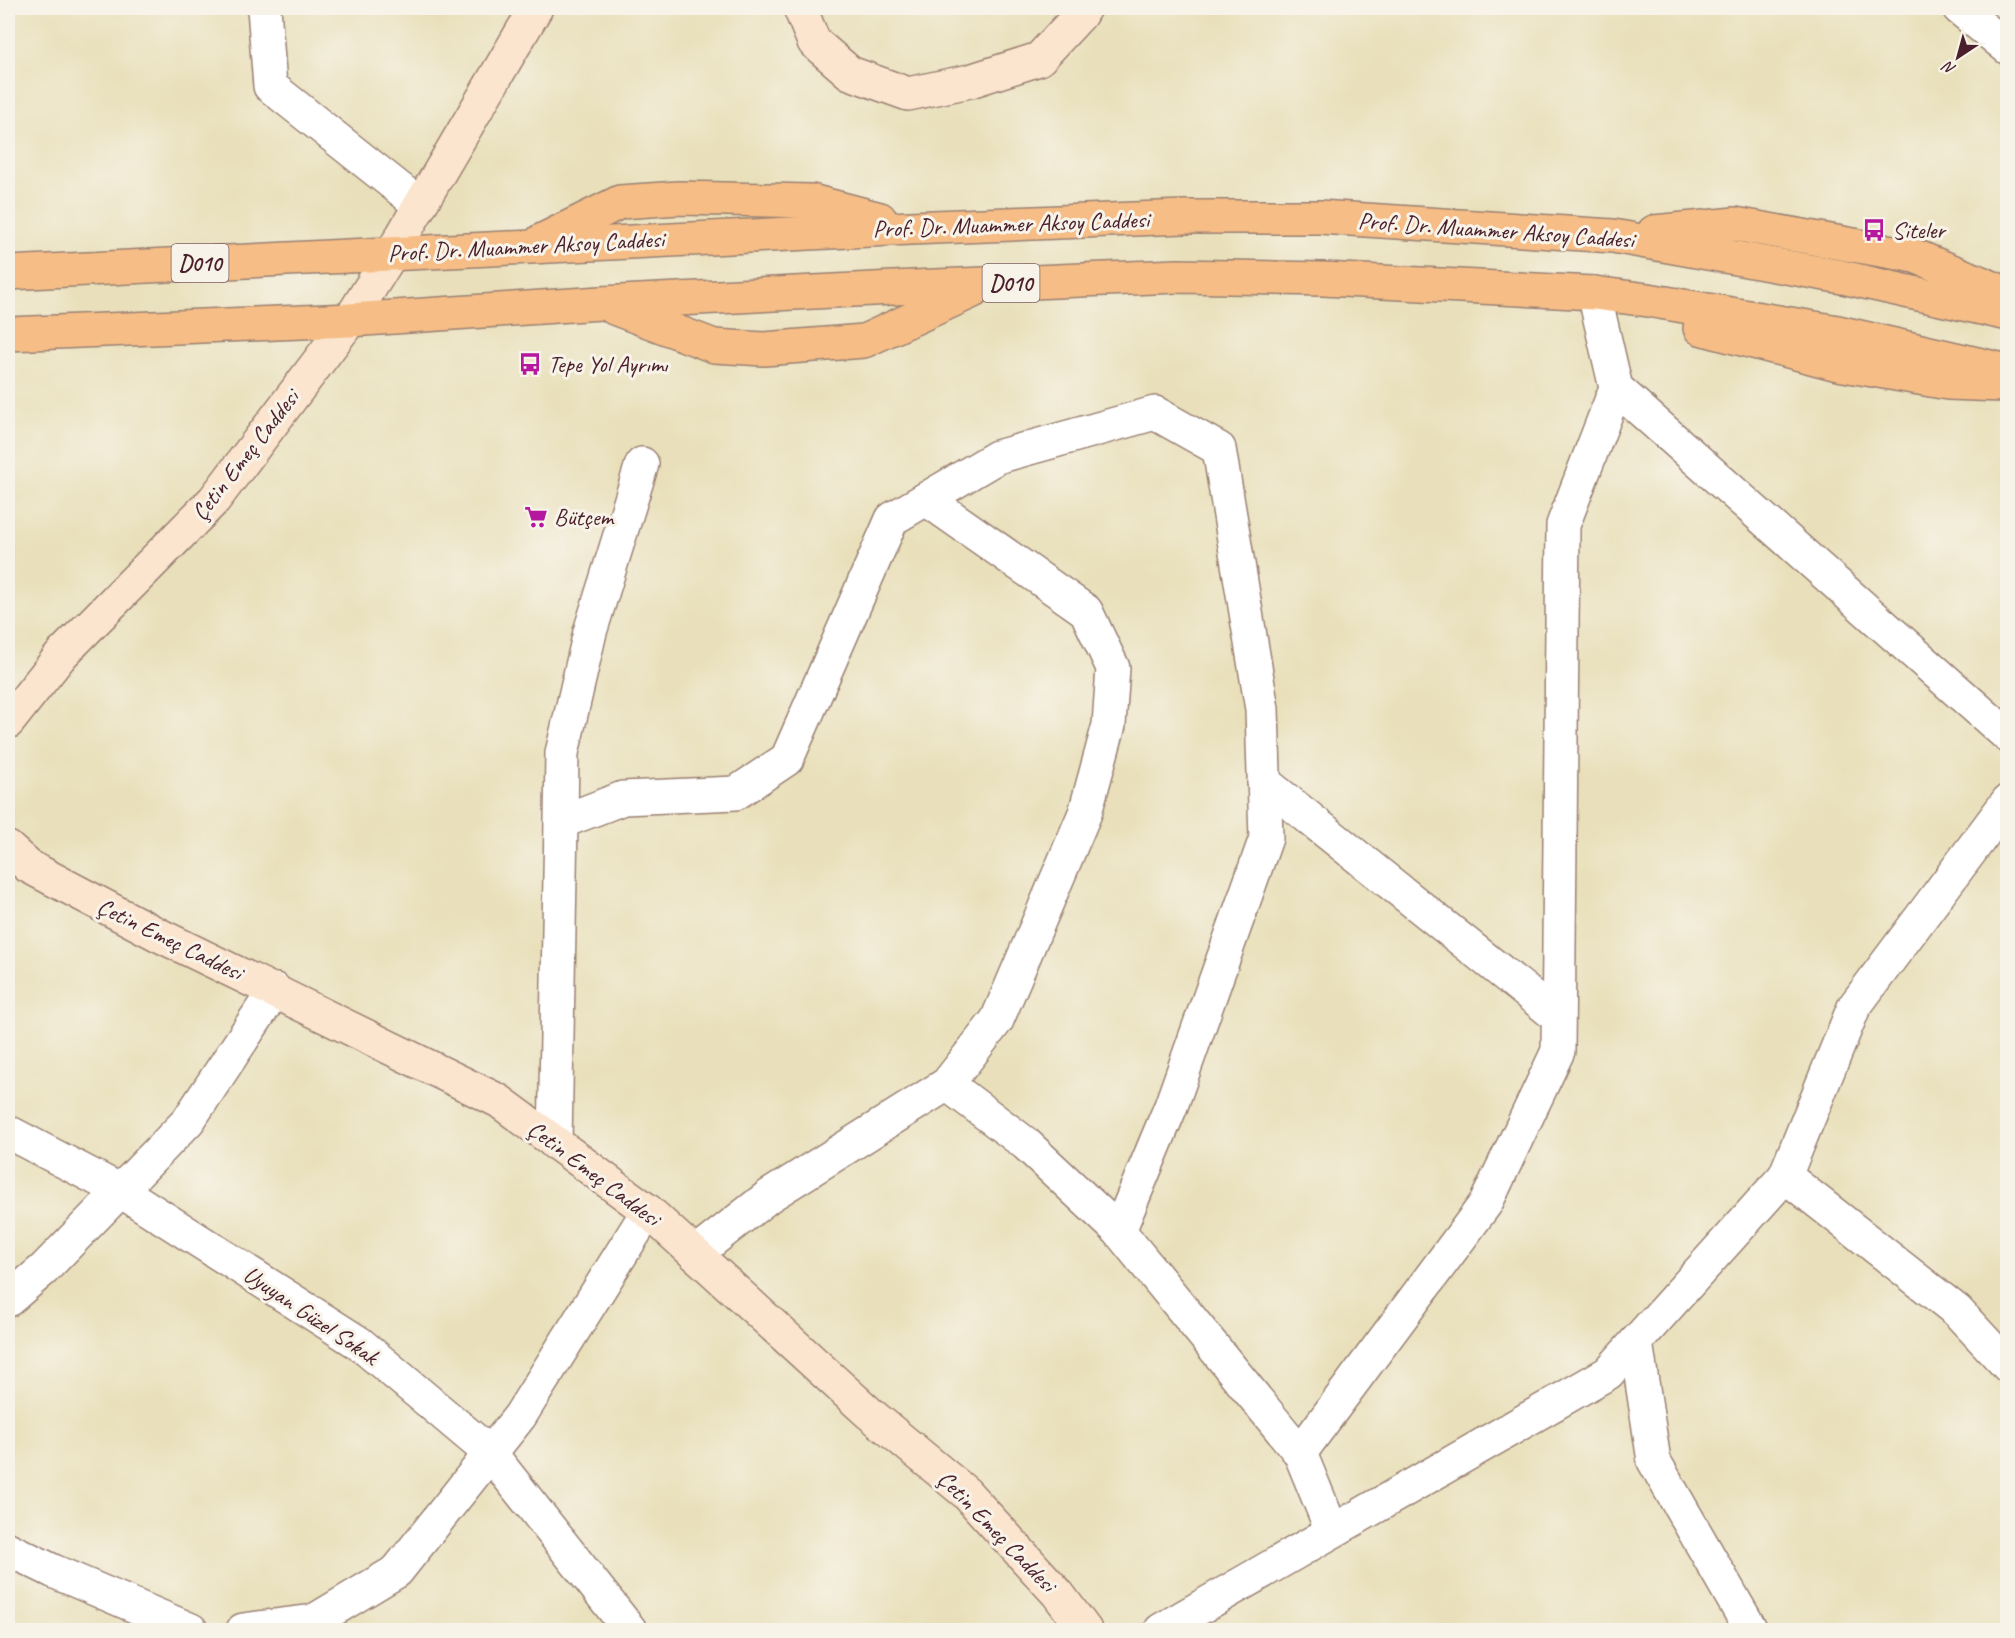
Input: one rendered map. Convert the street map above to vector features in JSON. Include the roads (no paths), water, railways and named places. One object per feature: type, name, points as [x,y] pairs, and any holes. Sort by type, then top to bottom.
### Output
[{"type":"highway","name":"Prof. Dr. Muammer Aksoy Caddesi","points":[[8,273],[910,228],[1184,217],[1320,217],[1613,236],[1842,278],[2007,314]]},
{"type":"highway","points":[[1613,236],[1735,224],[1915,256],[2007,294]]},
{"type":"highway","name":"D010","points":[[8,334],[350,320],[601,303],[1178,276],[1323,279],[1594,293],[1838,332],[2007,371]]},
{"type":"highway","points":[[601,303],[714,346],[764,349],[864,341],[988,284]]},
{"type":"highway","points":[[1648,300],[1696,327],[1838,364],[1948,383],[2007,386]]},
{"type":"street","points":[[264,8],[270,86],[420,205]]},
{"type":"street","name":"Çetin Emeç Caddesi","points":[[8,722],[62,654],[214,500],[350,320],[536,8]]},
{"type":"street","points":[[800,8],[814,42],[849,73],[908,93],[970,81],[1040,59],[1084,8]]},
{"type":"street","points":[[1963,9],[2007,48]]},
{"type":"street","points":[[1300,1453],[1486,1203],[1558,1052],[1563,525],[1616,388],[1594,293]]},
{"type":"street","points":[[1616,388],[2007,736]]},
{"type":"street","points":[[561,822],[623,798],[736,793],[787,759],[892,519],[997,456],[1155,413],[1219,449],[1262,709],[1266,838],[1171,1106],[1119,1232]]},
{"type":"street","points":[[555,1143],[562,753],[591,632],[642,464]]},
{"type":"street","points":[[695,1254],[769,1196],[947,1084],[997,1020],[1085,813],[1109,724],[1113,668],[1086,611],[926,499]]},
{"type":"street","points":[[1264,782],[1558,1017]]},
{"type":"street","points":[[1161,1630],[1608,1373],[1785,1176],[1854,1007],[2007,801]]},
{"type":"street","name":"Çetin Emeç Caddesi","points":[[8,848],[28,866],[157,934],[499,1101],[648,1211],[868,1412],[966,1493],[1058,1594],[1085,1630]]},
{"type":"street","points":[[8,1300],[44,1269],[188,1121],[274,990]]},
{"type":"street","points":[[947,1084],[1026,1144],[1119,1232],[1300,1453],[1332,1531]]},
{"type":"street","name":"Uyuyan Güzel Sokak","points":[[8,1132],[121,1191],[359,1343],[490,1453],[630,1630]]},
{"type":"street","points":[[1785,1176],[1957,1311],[2007,1366]]},
{"type":"street","points":[[243,1630],[314,1621],[397,1571],[520,1416],[648,1211]]},
{"type":"street","points":[[1636,1342],[1654,1461],[1751,1630]]},
{"type":"street","points":[[8,1549],[53,1571],[191,1630]]},
{"type":"place","name":"Siteler","points":[[1874,230]]},
{"type":"place","name":"Tepe Yol Ayrımı","points":[[530,364]]},
{"type":"place","name":"Bütçem","points":[[536,517]]}]
